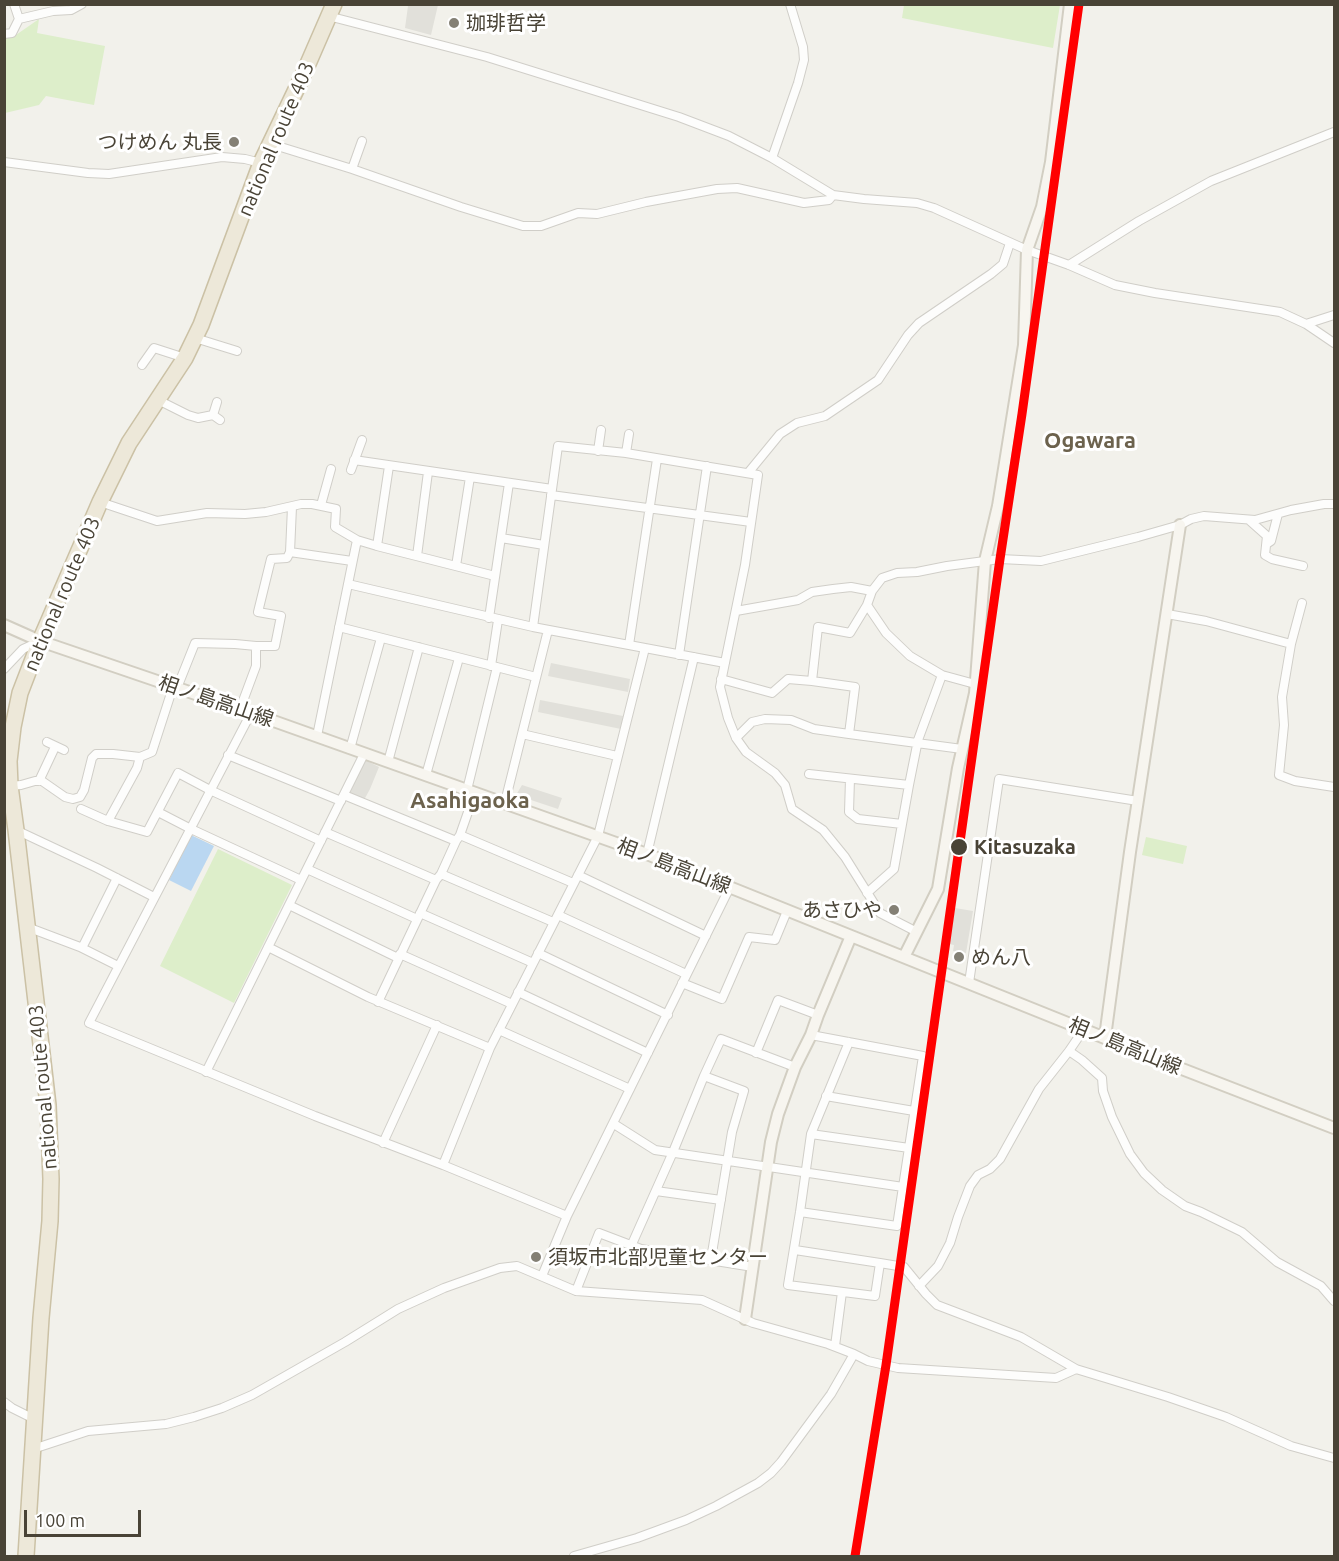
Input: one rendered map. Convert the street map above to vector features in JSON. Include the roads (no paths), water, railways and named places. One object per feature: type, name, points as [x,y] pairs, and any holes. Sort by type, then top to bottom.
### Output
[{"type":"highway","name":"national route 403","points":[[26,1557],[51,1179],[48,1105],[10,786],[9,761],[13,727],[20,693],[40,641],[100,502],[129,443],[185,358],[195,338],[261,163],[331,10]]},
{"type":"street","points":[[4,34],[12,33],[19,19],[14,4]]},
{"type":"street","points":[[19,19],[54,11],[71,10],[82,4]]},
{"type":"street","points":[[772,158],[804,60],[803,47],[790,4]]},
{"type":"street","points":[[904,957],[938,889],[975,684],[985,561],[998,506],[1024,345],[1028,250],[1042,207],[1051,162],[1070,4]]},
{"type":"street","points":[[331,10],[680,117],[729,136],[772,158],[833,195],[917,203],[934,208],[1010,243],[1115,285],[1280,312],[1306,324],[1335,343]]},
{"type":"street","points":[[1069,265],[1139,220],[1211,181],[1335,132]]},
{"type":"street","points":[[352,170],[362,141]]},
{"type":"street","points":[[271,144],[523,226],[542,226],[578,213],[597,214],[717,189],[737,188],[804,203],[829,200],[833,195]]},
{"type":"street","points":[[4,162],[109,174],[222,157],[261,163]]},
{"type":"street","points":[[748,473],[780,434],[797,423],[825,416],[878,380],[908,335],[919,323],[1003,264],[1010,243]]},
{"type":"street","points":[[1306,324],[1335,315]]},
{"type":"street","points":[[195,338],[237,351]]},
{"type":"street","points":[[142,365],[154,348],[185,358]]},
{"type":"street","points":[[158,400],[188,415],[198,418],[213,415],[220,420]]},
{"type":"street","points":[[213,415],[217,402]]},
{"type":"street","points":[[598,451],[602,430]]},
{"type":"street","points":[[626,453],[629,434]]},
{"type":"street","points":[[351,470],[362,440]]},
{"type":"street","points":[[533,627],[558,446],[626,453],[758,475],[736,611],[721,679],[723,702],[736,738],[746,752],[775,773],[785,785],[792,809],[824,830],[845,857],[880,913],[917,932]]},
{"type":"street","points":[[629,645],[657,459]]},
{"type":"street","points":[[354,460],[509,483],[649,508],[751,522]]},
{"type":"street","points":[[376,546],[389,466]]},
{"type":"street","points":[[679,655],[707,466]]},
{"type":"street","points":[[321,505],[331,469]]},
{"type":"street","points":[[417,556],[428,471]]},
{"type":"street","points":[[456,566],[470,477]]},
{"type":"street","points":[[378,1002],[458,838],[471,791],[494,666],[495,576],[509,483]]},
{"type":"street","points":[[100,502],[158,520],[207,513],[266,512],[301,504],[321,505],[336,509],[335,527],[357,540],[495,576]]},
{"type":"street","points":[[812,681],[818,627],[850,633],[867,605],[872,591],[882,578],[897,573],[999,559],[1041,561],[1180,525],[1204,516],[1256,520],[1323,504],[1335,504]]},
{"type":"street","points":[[10,786],[42,781],[65,797],[73,799],[80,797],[84,790],[92,758],[96,754],[141,757],[152,752],[175,688],[195,643],[279,647],[281,616],[258,612],[271,559],[287,558],[290,552],[292,507]]},
{"type":"street","points":[[1267,543],[1271,541],[1278,514]]},
{"type":"street","points":[[1249,520],[1267,536],[1265,555],[1272,559],[1303,566]]},
{"type":"street","points":[[1106,1038],[1138,801],[1180,525]]},
{"type":"street","points":[[501,538],[544,545]]},
{"type":"street","points":[[317,736],[357,540]]},
{"type":"street","points":[[290,552],[352,561]]},
{"type":"street","points":[[348,584],[494,619],[725,663]]},
{"type":"street","points":[[736,611],[798,600],[813,592],[833,589],[851,587],[872,591]]},
{"type":"street","points":[[1302,603],[1291,644],[1282,697],[1284,725],[1279,775],[1305,783],[1335,787]]},
{"type":"street","points":[[867,605],[886,633],[910,656],[942,675],[975,684]]},
{"type":"street","points":[[1167,614],[1206,621],[1291,644]]},
{"type":"street","name":"相ノ島高山線","points":[[4,626],[40,641],[246,711],[647,854],[1335,1128]]},
{"type":"street","points":[[339,627],[536,677]]},
{"type":"street","points":[[505,802],[548,630]]},
{"type":"street","points":[[350,748],[381,638]]},
{"type":"street","points":[[4,669],[23,648],[40,641]]},
{"type":"street","points":[[256,646],[256,666],[246,711],[228,755],[89,1023],[567,1216]]},
{"type":"street","points":[[388,762],[419,647]]},
{"type":"street","points":[[443,1165],[490,1048],[598,836],[645,648]]},
{"type":"street","points":[[647,854],[694,657]]},
{"type":"street","points":[[426,775],[459,658]]},
{"type":"street","points":[[867,893],[894,869],[918,743],[942,675]]},
{"type":"street","points":[[721,679],[772,693],[788,680],[855,687],[849,734]]},
{"type":"street","points":[[736,738],[752,722],[765,718],[791,720],[814,729],[962,749]]},
{"type":"street","points":[[522,734],[617,756]]},
{"type":"street","points":[[47,742],[64,750]]},
{"type":"street","points":[[39,781],[55,747]]},
{"type":"street","points":[[206,1072],[364,754]]},
{"type":"street","points":[[228,755],[458,838],[573,883]]},
{"type":"street","points":[[108,821],[141,757]]},
{"type":"street","points":[[81,809],[108,821],[147,832],[178,773],[321,841]]},
{"type":"street","points":[[809,774],[909,785]]},
{"type":"street","points":[[850,779],[849,812],[858,819],[902,824]]},
{"type":"street","points":[[969,983],[999,779],[1138,801]]},
{"type":"street","points":[[158,812],[301,880]]},
{"type":"street","points":[[16,830],[153,897]]},
{"type":"street","points":[[326,832],[439,877],[556,919],[686,974]]},
{"type":"street","points":[[307,869],[533,963]]},
{"type":"street","points":[[578,875],[706,936]]},
{"type":"street","points":[[82,948],[117,878]]},
{"type":"street","points":[[542,1276],[567,1216],[730,887]]},
{"type":"street","points":[[289,905],[512,1004]]},
{"type":"street","points":[[682,983],[722,999],[749,937],[775,940],[787,911]]},
{"type":"street","points":[[27,927],[82,948],[118,966]]},
{"type":"street","points":[[745,1319],[778,1114],[795,1067],[811,1035],[851,936]]},
{"type":"street","points":[[268,947],[378,1002],[490,1048]]},
{"type":"street","points":[[538,953],[668,1015]]},
{"type":"street","points":[[518,992],[648,1053]]},
{"type":"street","points":[[756,1053],[778,1000],[818,1015]]},
{"type":"street","points":[[383,1143],[437,1025]]},
{"type":"street","points":[[919,1286],[938,1266],[950,1242],[970,1186],[978,1175],[990,1169],[1000,1159],[1039,1089],[1069,1052],[1084,1029]]},
{"type":"street","points":[[499,1030],[630,1089]]},
{"type":"street","points":[[800,1212],[897,1226],[923,1056],[811,1035]]},
{"type":"street","points":[[632,1244],[721,1039],[795,1067]]},
{"type":"street","points":[[849,1042],[811,1134],[788,1285],[875,1296],[880,1263]]},
{"type":"street","points":[[1069,1052],[1102,1078],[1103,1091],[1112,1118],[1130,1154],[1144,1173],[1162,1190],[1185,1206],[1242,1232],[1278,1262],[1321,1286],[1335,1301]]},
{"type":"street","points":[[704,1076],[744,1091],[732,1132],[711,1259]]},
{"type":"street","points":[[826,1096],[914,1111]]},
{"type":"street","points":[[614,1125],[655,1150],[903,1187]]},
{"type":"street","points":[[811,1134],[909,1148]]},
{"type":"street","points":[[656,1191],[721,1200]]},
{"type":"street","points":[[576,1291],[599,1233],[641,1249],[753,1267]]},
{"type":"street","points":[[795,1250],[904,1267],[937,1305],[1021,1337],[1076,1369],[1168,1397],[1226,1417],[1291,1446],[1335,1458]]},
{"type":"street","points":[[33,1449],[88,1431],[166,1424],[212,1411],[252,1395],[398,1309],[444,1288],[500,1268],[517,1266],[576,1291],[702,1300],[753,1323],[835,1346],[868,1361],[898,1368],[1056,1378],[1076,1369]]},
{"type":"street","points":[[835,1346],[842,1292]]},
{"type":"street","points":[[574,1557],[686,1520],[758,1483],[781,1462],[831,1394],[854,1354]]},
{"type":"street","points":[[4,1402],[35,1419]]},
{"type":"water","points":[[191,835],[214,846],[191,891],[169,880]]},
{"type":"place","name":"珈琲哲学","points":[[454,23]]},
{"type":"place","name":"つけめん 丸長","points":[[234,142]]},
{"type":"place","name":"Kitasuzaka","points":[[959,847]]},
{"type":"place","name":"あさひや","points":[[894,910]]},
{"type":"place","name":"めん八","points":[[959,957]]},
{"type":"place","name":"須坂市北部児童センター","points":[[536,1257]]},
{"type":"district","name":"Ogawara","points":[[1090,441]]},
{"type":"district","name":"Asahigaoka","points":[[470,801]]}]
